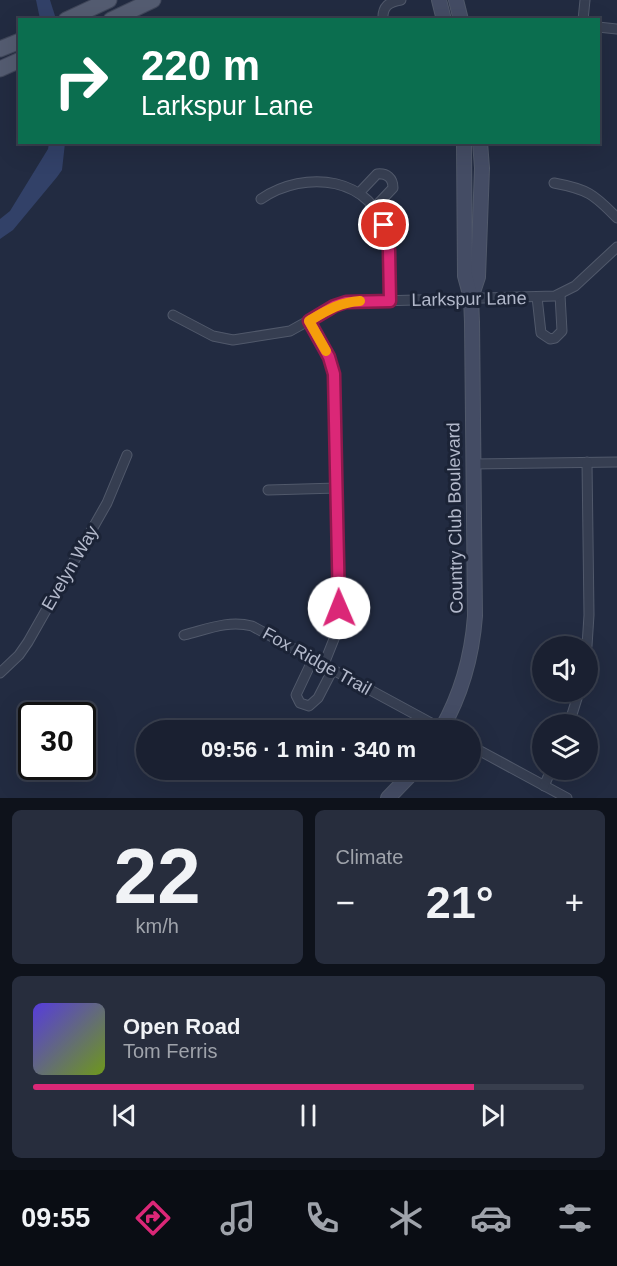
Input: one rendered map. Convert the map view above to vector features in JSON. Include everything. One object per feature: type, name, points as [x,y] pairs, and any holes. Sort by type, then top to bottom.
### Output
[{"type":"main road","points":[[70,18],[109,0]]},
{"type":"main road","points":[[115,18],[153,0]]},
{"type":"main road","points":[[0,49],[18,42]]},
{"type":"main road","points":[[0,69],[18,61]]},
{"type":"street","points":[[383,18],[386,6],[391,2],[401,0]]},
{"type":"street","points":[[439,0],[444,18]]},
{"type":"street","points":[[456,0],[460,18]]},
{"type":"street","points":[[583,18],[585,0]]},
{"type":"street","points":[[600,27],[617,28]]},
{"type":"street","name":"Country Club Boulevard","points":[[447,720],[463,682],[474,631],[471,298],[465,276],[464,144]]},
{"type":"street","name":"Country Club Boulevard","points":[[471,298],[478,277],[482,168],[480,144]]},
{"type":"street","points":[[359,194],[377,174],[382,173],[390,178],[393,188],[374,208]]},
{"type":"street","points":[[261,199],[282,186],[318,181],[336,183],[359,194],[380,216],[387,236],[390,301]]},
{"type":"street","points":[[554,183],[590,193],[617,218]]},
{"type":"street","points":[[537,297],[541,333],[550,339],[555,338],[562,331],[560,295],[575,286],[617,247]]},
{"type":"street","name":"Larkspur Lane","points":[[173,315],[213,336],[228,340],[283,332],[346,302],[560,295]]},
{"type":"street","points":[[309,321],[329,357],[334,374],[339,615],[336,634],[324,664]]},
{"type":"street","name":"Evelyn Way","points":[[0,673],[19,655],[28,642],[107,503],[127,455]]},
{"type":"street","points":[[587,462],[590,615],[588,636]]},
{"type":"street","points":[[473,464],[617,462]]},
{"type":"street","points":[[268,489],[337,488]]},
{"type":"street","name":"Fox Ridge Trail","points":[[184,635],[228,623],[252,626],[424,720]]},
{"type":"street","points":[[313,659],[296,695],[300,704],[309,706],[315,703],[333,669]]},
{"type":"street","points":[[481,751],[563,797]]},
{"type":"street","points":[[388,798],[405,780]]},
{"type":"street","points":[[544,786],[547,780]]},
{"type":"water","points":[[36,0],[50,0],[56,18],[40,18]]},
{"type":"water","points":[[49,144],[65,144],[62,170],[13,230],[0,239],[0,219],[10,211]]},
{"type":"slow traffic","points":[[326,351],[309,321],[334,306],[360,301]]},
{"type":"route","points":[[339,608],[334,374],[329,357],[309,321],[334,306],[346,302],[390,301],[389,250],[384,225]]}]
